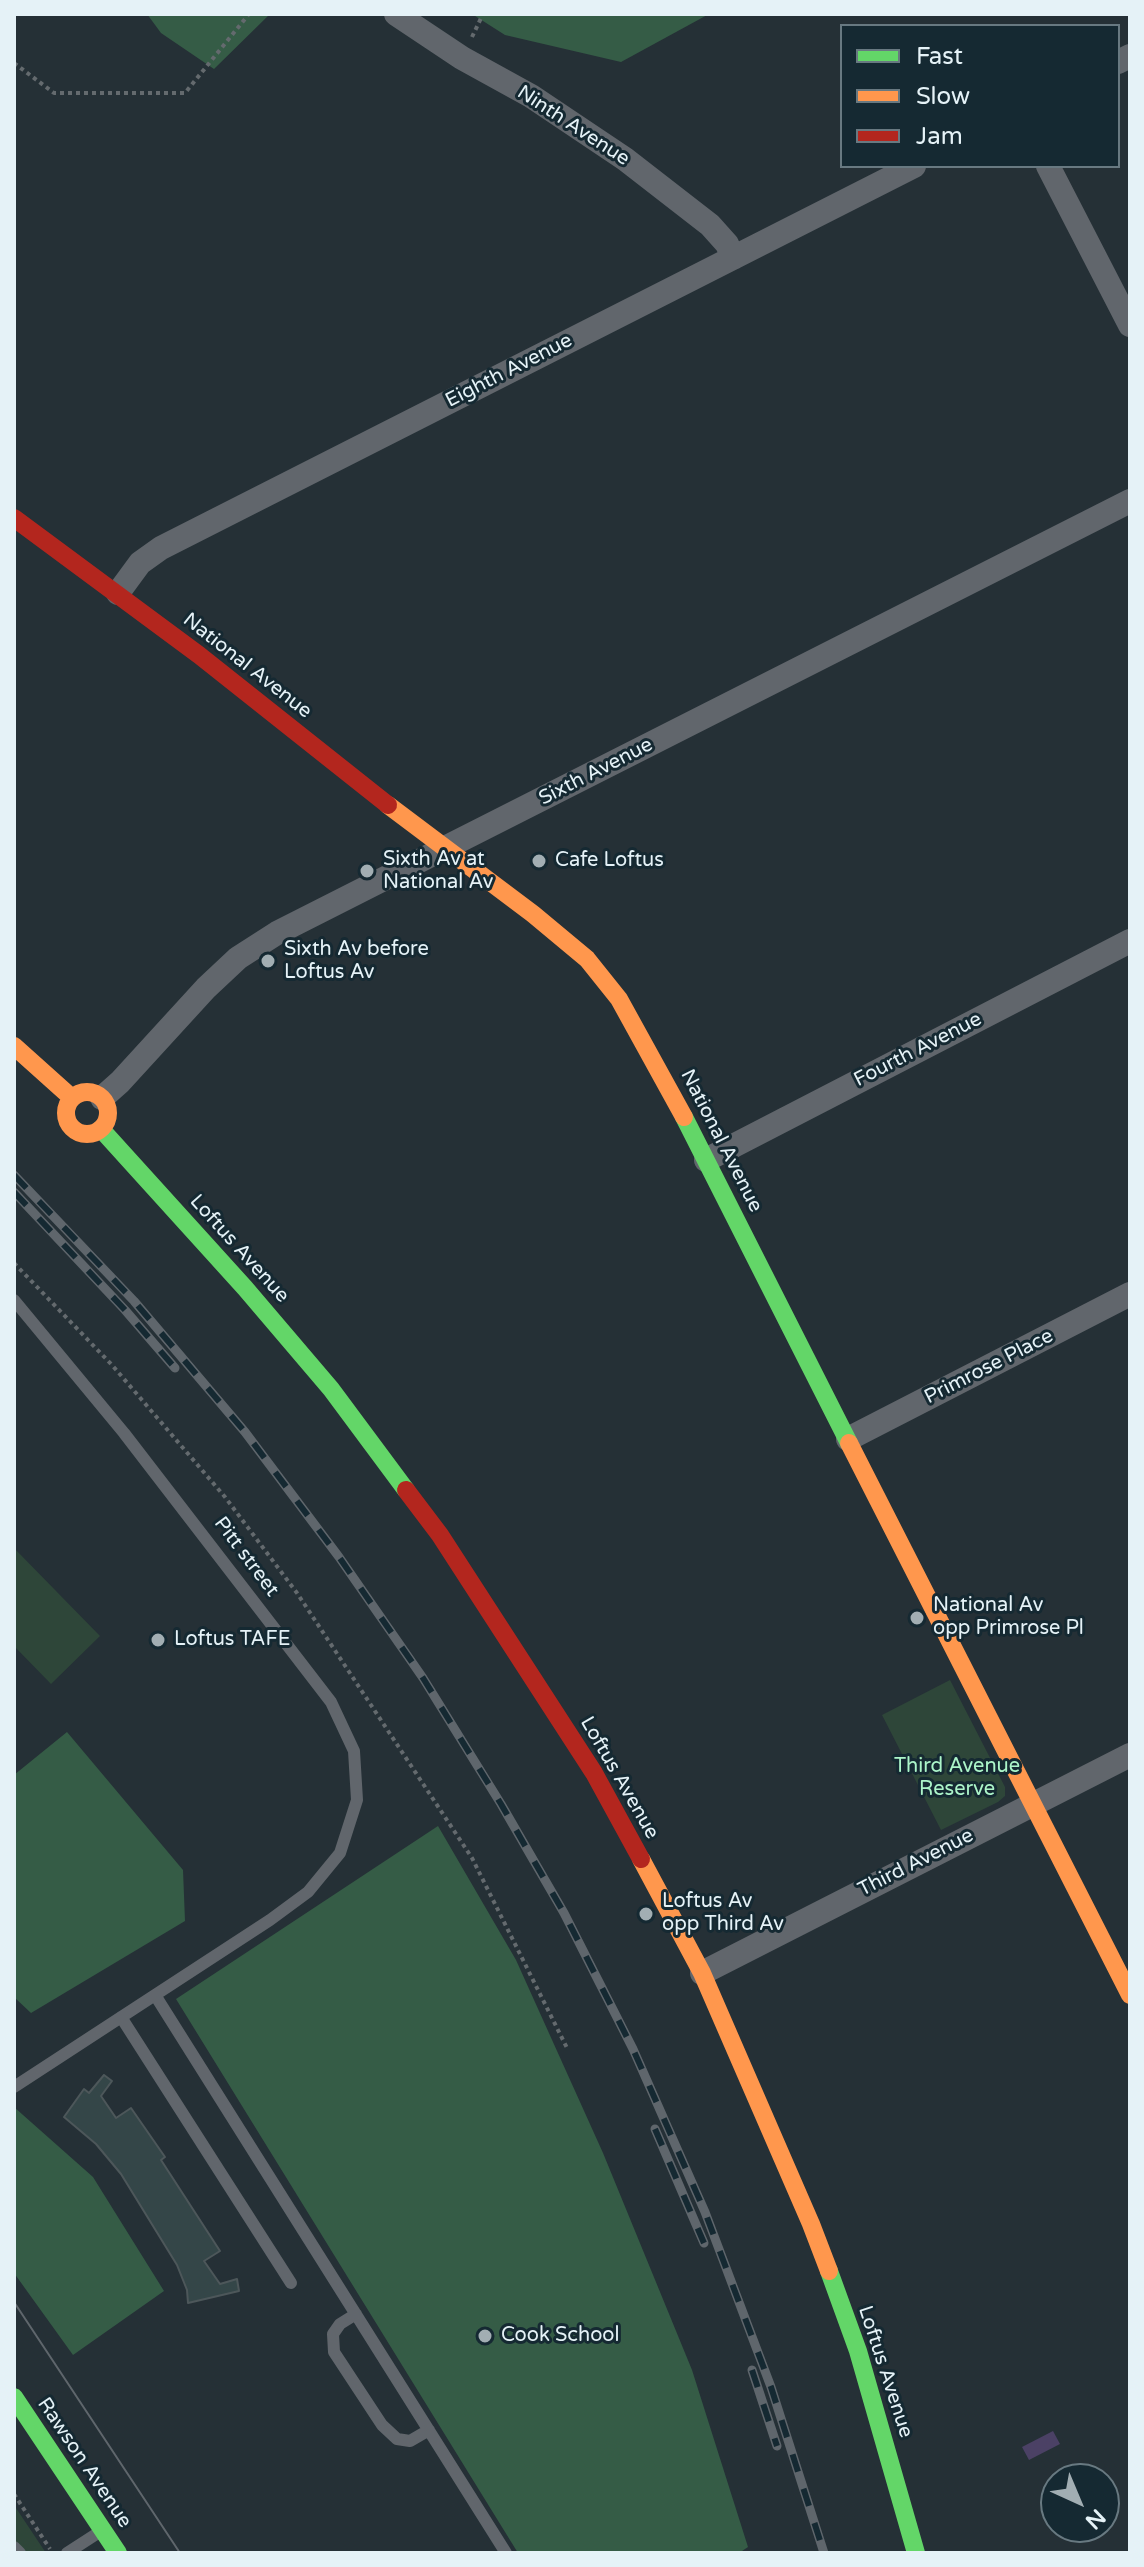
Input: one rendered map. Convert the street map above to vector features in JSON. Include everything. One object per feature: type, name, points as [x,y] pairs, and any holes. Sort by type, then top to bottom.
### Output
[{"type":"street","name":"Ninth Avenue","points":[[396,14],[462,58],[531,96],[625,159],[710,225],[727,244],[733,258]]},
{"type":"street","name":"Eighth Avenue","points":[[118,593],[140,563],[161,548],[910,168]]},
{"type":"street","points":[[1049,168],[1130,325]]},
{"type":"street","name":"Sixth Avenue","points":[[102,1098],[206,988],[238,958],[277,933],[1130,501]]},
{"type":"street","name":"National Avenue","points":[[14,518],[118,593],[587,959],[627,1012],[706,1160],[1130,1995]]},
{"type":"street","name":"Fourth Avenue","points":[[706,1160],[1130,941]]},
{"type":"street","points":[[14,1046],[72,1098]]},
{"type":"street","points":[[87,1092],[102,1098],[108,1117],[101,1129],[83,1134],[71,1128],[66,1110],[72,1098],[87,1092]]},
{"type":"street","name":"Loftus Avenue","points":[[101,1129],[245,1288],[331,1389],[440,1535],[594,1773],[702,1973],[811,2224],[858,2351],[916,2553]]},
{"type":"street","name":"Primrose Place","points":[[848,1439],[1130,1294]]},
{"type":"street","name":"Third Avenue","points":[[702,1973],[1130,1755]]},
{"type":"street","name":"Rawson Avenue","points":[[14,2397],[118,2553]]},
{"type":"lane","name":"Pitt street","points":[[14,1300],[161,1479],[331,1702],[354,1751],[357,1800],[340,1853],[308,1892],[14,2087]]},
{"type":"lane","points":[[155,1995],[506,2553]]},
{"type":"lane","points":[[121,2017],[291,2283]]},
{"type":"lane","points":[[356,2314],[340,2324],[333,2334],[334,2352],[382,2425],[397,2439],[410,2441],[429,2430]]},
{"type":"lane","points":[[67,2553],[102,2530]]},
{"type":"lane","points":[[14,2547],[20,2553]]},
{"type":"path","points":[[14,63],[54,93],[185,93],[249,14]]},
{"type":"path","points":[[14,1263],[133,1389],[225,1497],[297,1593],[472,1858],[567,2048]]},
{"type":"path","points":[[14,2494],[49,2546]]},
{"type":"green space","points":[[147,14],[270,14],[214,69],[161,33]]},
{"type":"green space","points":[[472,14],[709,14],[621,62],[505,35]]},
{"type":"green space","points":[[14,1548],[100,1636],[51,1684],[14,1646]]},
{"type":"green space","name":"Third Avenue Reserve","points":[[950,1680],[1005,1787],[1005,1796],[941,1830],[882,1715]]},
{"type":"green space","points":[[67,1732],[183,1870],[185,1921],[31,2013],[14,1997],[14,1775]]},
{"type":"green space","points":[[438,1826],[516,1960],[603,2153],[692,2370],[748,2547],[739,2553],[518,2553],[176,1999]]},
{"type":"green space","points":[[14,2107],[93,2177],[164,2291],[73,2355],[14,2273]]},
{"type":"green space","points":[[14,2505],[46,2553],[14,2553]]},
{"type":"shaded area","points":[[1053,2431],[1060,2444],[1029,2460],[1022,2447]]},
{"type":"building","points":[[104,2075],[112,2081],[101,2096],[116,2118],[131,2108],[165,2157],[161,2160],[220,2251],[204,2261],[220,2284],[237,2279],[239,2291],[188,2303],[187,2290],[177,2265],[121,2174],[96,2144],[64,2117],[84,2089],[89,2093]]},
{"type":"tram line","points":[[14,2302],[180,2553]]},
{"type":"railway","points":[[14,1175],[134,1301],[245,1432],[339,1557],[423,1678],[501,1804],[564,1913],[633,2049],[705,2212],[771,2387],[824,2553]]},
{"type":"railway","points":[[14,1192],[175,1368]]},
{"type":"railway","points":[[655,2129],[704,2243]]},
{"type":"railway","points":[[752,2370],[777,2446]]},
{"type":"traffic: fast","points":[[684,1117],[849,1443]]},
{"type":"traffic: fast","points":[[101,1129],[245,1288],[331,1389],[406,1490]]},
{"type":"traffic: fast","points":[[829,2271],[858,2351],[916,2553]]},
{"type":"traffic: fast","points":[[14,2397],[118,2553]]},
{"type":"traffic: slow","points":[[388,805],[533,914],[587,959],[619,999],[684,1117]]},
{"type":"traffic: slow","points":[[14,1046],[72,1098]]},
{"type":"traffic: slow","points":[[87,1092],[102,1098],[108,1113],[102,1128],[87,1134],[72,1128],[66,1113],[72,1098],[87,1092]]},
{"type":"traffic: slow","points":[[849,1443],[1130,1995]]},
{"type":"traffic: slow","points":[[641,1859],[702,1973],[829,2271]]},
{"type":"traffic: jam","points":[[14,518],[199,655],[388,805]]},
{"type":"traffic: jam","points":[[406,1490],[440,1535],[594,1773],[641,1859]]},
{"type":"place","name":"Cafe Loftus","points":[[539,861]]},
{"type":"place","name":"Sixth Av at National Av","points":[[367,871]]},
{"type":"place","name":"Sixth Av before Loftus Av","points":[[268,961]]},
{"type":"place","name":"National Av opp Primrose Pl","points":[[917,1618]]},
{"type":"place","name":"Loftus TAFE","points":[[158,1640]]},
{"type":"place","name":"Loftus Av opp Third Av","points":[[646,1914]]},
{"type":"place","name":"Cook School","points":[[485,2336]]}]
